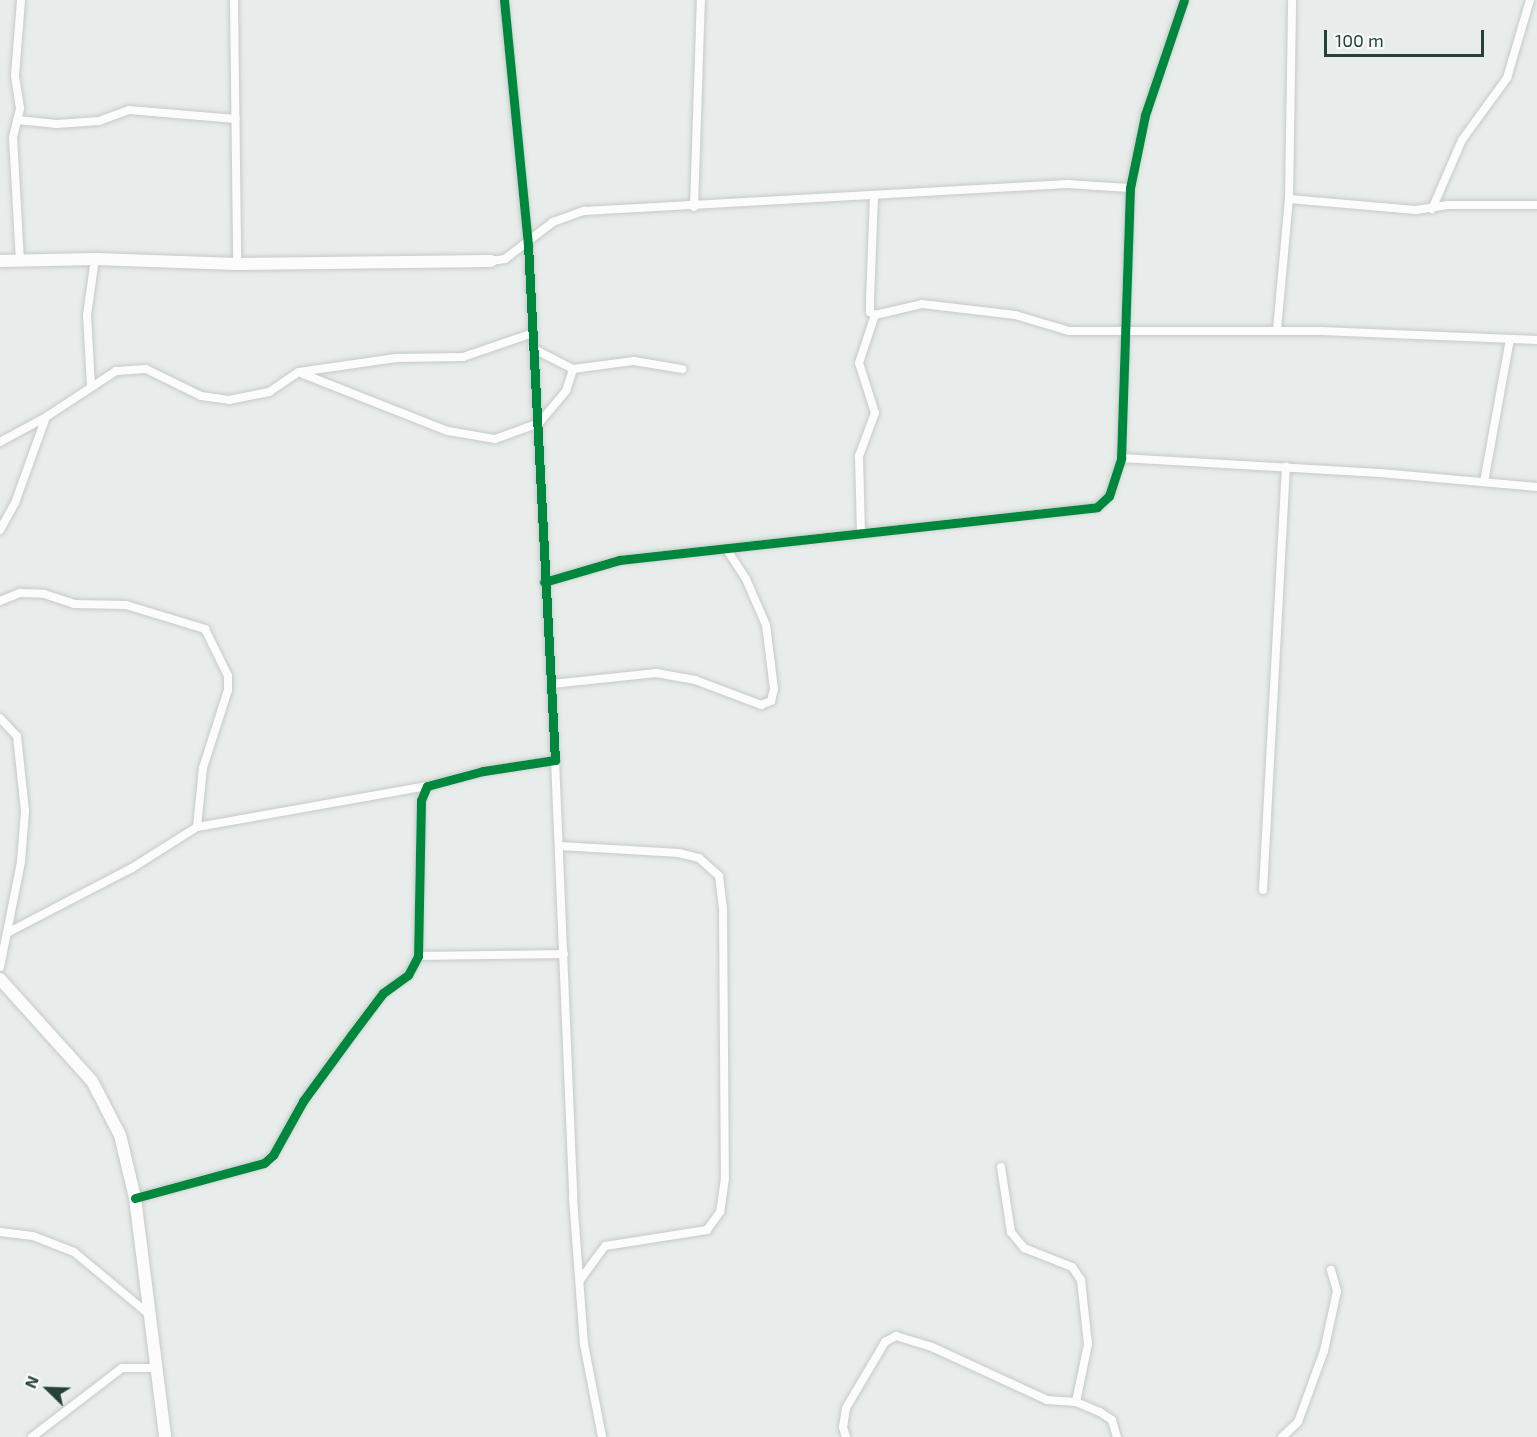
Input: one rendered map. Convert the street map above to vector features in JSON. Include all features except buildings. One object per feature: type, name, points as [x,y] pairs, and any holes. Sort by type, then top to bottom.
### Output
[{"type":"main road","points":[[0,261],[94,258],[237,264],[491,261]]},
{"type":"main road","points":[[0,979],[70,1054],[103,1098],[120,1135],[135,1198],[165,1437]]},
{"type":"street","points":[[20,262],[13,137],[20,108],[15,75],[21,0]]},
{"type":"street","points":[[234,0],[237,264]]},
{"type":"street","points":[[504,0],[528,245],[530,334],[539,423],[544,582],[552,684],[579,1280],[584,1344],[603,1437]]},
{"type":"street","points":[[694,207],[701,0]]},
{"type":"street","points":[[544,582],[619,560],[727,550],[1097,507],[1109,496],[1121,458],[1131,188],[1145,115],[1184,0]]},
{"type":"street","points":[[1277,330],[1289,199],[1292,0]]},
{"type":"street","points":[[1432,209],[1462,140],[1507,78],[1530,0]]},
{"type":"street","points":[[17,120],[57,124],[99,121],[129,110],[236,119]]},
{"type":"street","points":[[491,261],[505,259],[528,245],[553,222],[584,211],[694,207],[1067,183],[1131,188]]},
{"type":"street","points":[[874,196],[870,312],[875,315],[922,304],[1015,315],[1069,331],[1277,330],[1537,340]]},
{"type":"street","points":[[1289,199],[1432,209],[1448,205],[1537,205]]},
{"type":"street","points":[[91,386],[87,315],[94,258]]},
{"type":"street","points":[[861,533],[859,456],[875,413],[859,363],[875,315]]},
{"type":"street","points":[[0,442],[46,417],[116,371],[146,369],[201,396],[229,400],[269,392],[299,372],[396,358],[463,357],[530,334]]},
{"type":"street","points":[[1484,482],[1510,339]]},
{"type":"street","points":[[532,348],[573,369],[634,361],[682,369]]},
{"type":"street","points":[[299,372],[448,431],[484,439],[518,433],[539,423],[566,391],[573,369]]},
{"type":"street","points":[[0,530],[15,503],[46,417]]},
{"type":"street","points":[[1121,458],[1286,467],[1537,487]]},
{"type":"street","points":[[1263,890],[1286,467]]},
{"type":"street","points":[[552,684],[656,673],[695,680],[761,705],[771,701],[774,689],[766,625],[746,579],[727,550]]},
{"type":"street","points":[[0,601],[20,593],[44,594],[74,604],[126,605],[205,629],[228,675],[228,690],[203,768],[196,827]]},
{"type":"street","points":[[0,718],[17,736],[25,811],[21,862],[0,967]]},
{"type":"street","points":[[7,933],[132,868],[196,827],[427,786],[483,771],[555,760]]},
{"type":"street","points":[[135,1198],[240,1172],[273,1155],[311,1089],[383,993],[408,975],[418,956],[421,800],[427,786]]},
{"type":"street","points":[[560,846],[680,853],[699,858],[719,876],[723,907],[725,1178],[720,1212],[707,1230],[605,1246],[579,1280]]},
{"type":"street","points":[[418,956],[564,954]]},
{"type":"street","points":[[1001,1167],[1011,1232],[1024,1248],[1072,1267],[1081,1280],[1088,1344],[1077,1402]]},
{"type":"street","points":[[0,1231],[33,1236],[74,1252],[150,1315]]},
{"type":"street","points":[[1282,1437],[1298,1422],[1324,1351],[1337,1291],[1331,1270]]},
{"type":"street","points":[[846,1437],[843,1427],[846,1408],[885,1342],[896,1336],[932,1347],[1047,1400],[1077,1402],[1112,1420],[1117,1437]]},
{"type":"street","points":[[32,1437],[122,1368],[157,1368]]},
{"type":"cycle path","points":[[135,1198],[264,1163],[273,1155],[303,1101],[383,993],[408,975],[418,956],[421,800],[427,786],[483,771],[555,760],[528,245],[504,0]]},
{"type":"cycle path","points":[[544,582],[619,560],[1097,507],[1109,496],[1121,458],[1130,188],[1145,115],[1184,0]]}]
